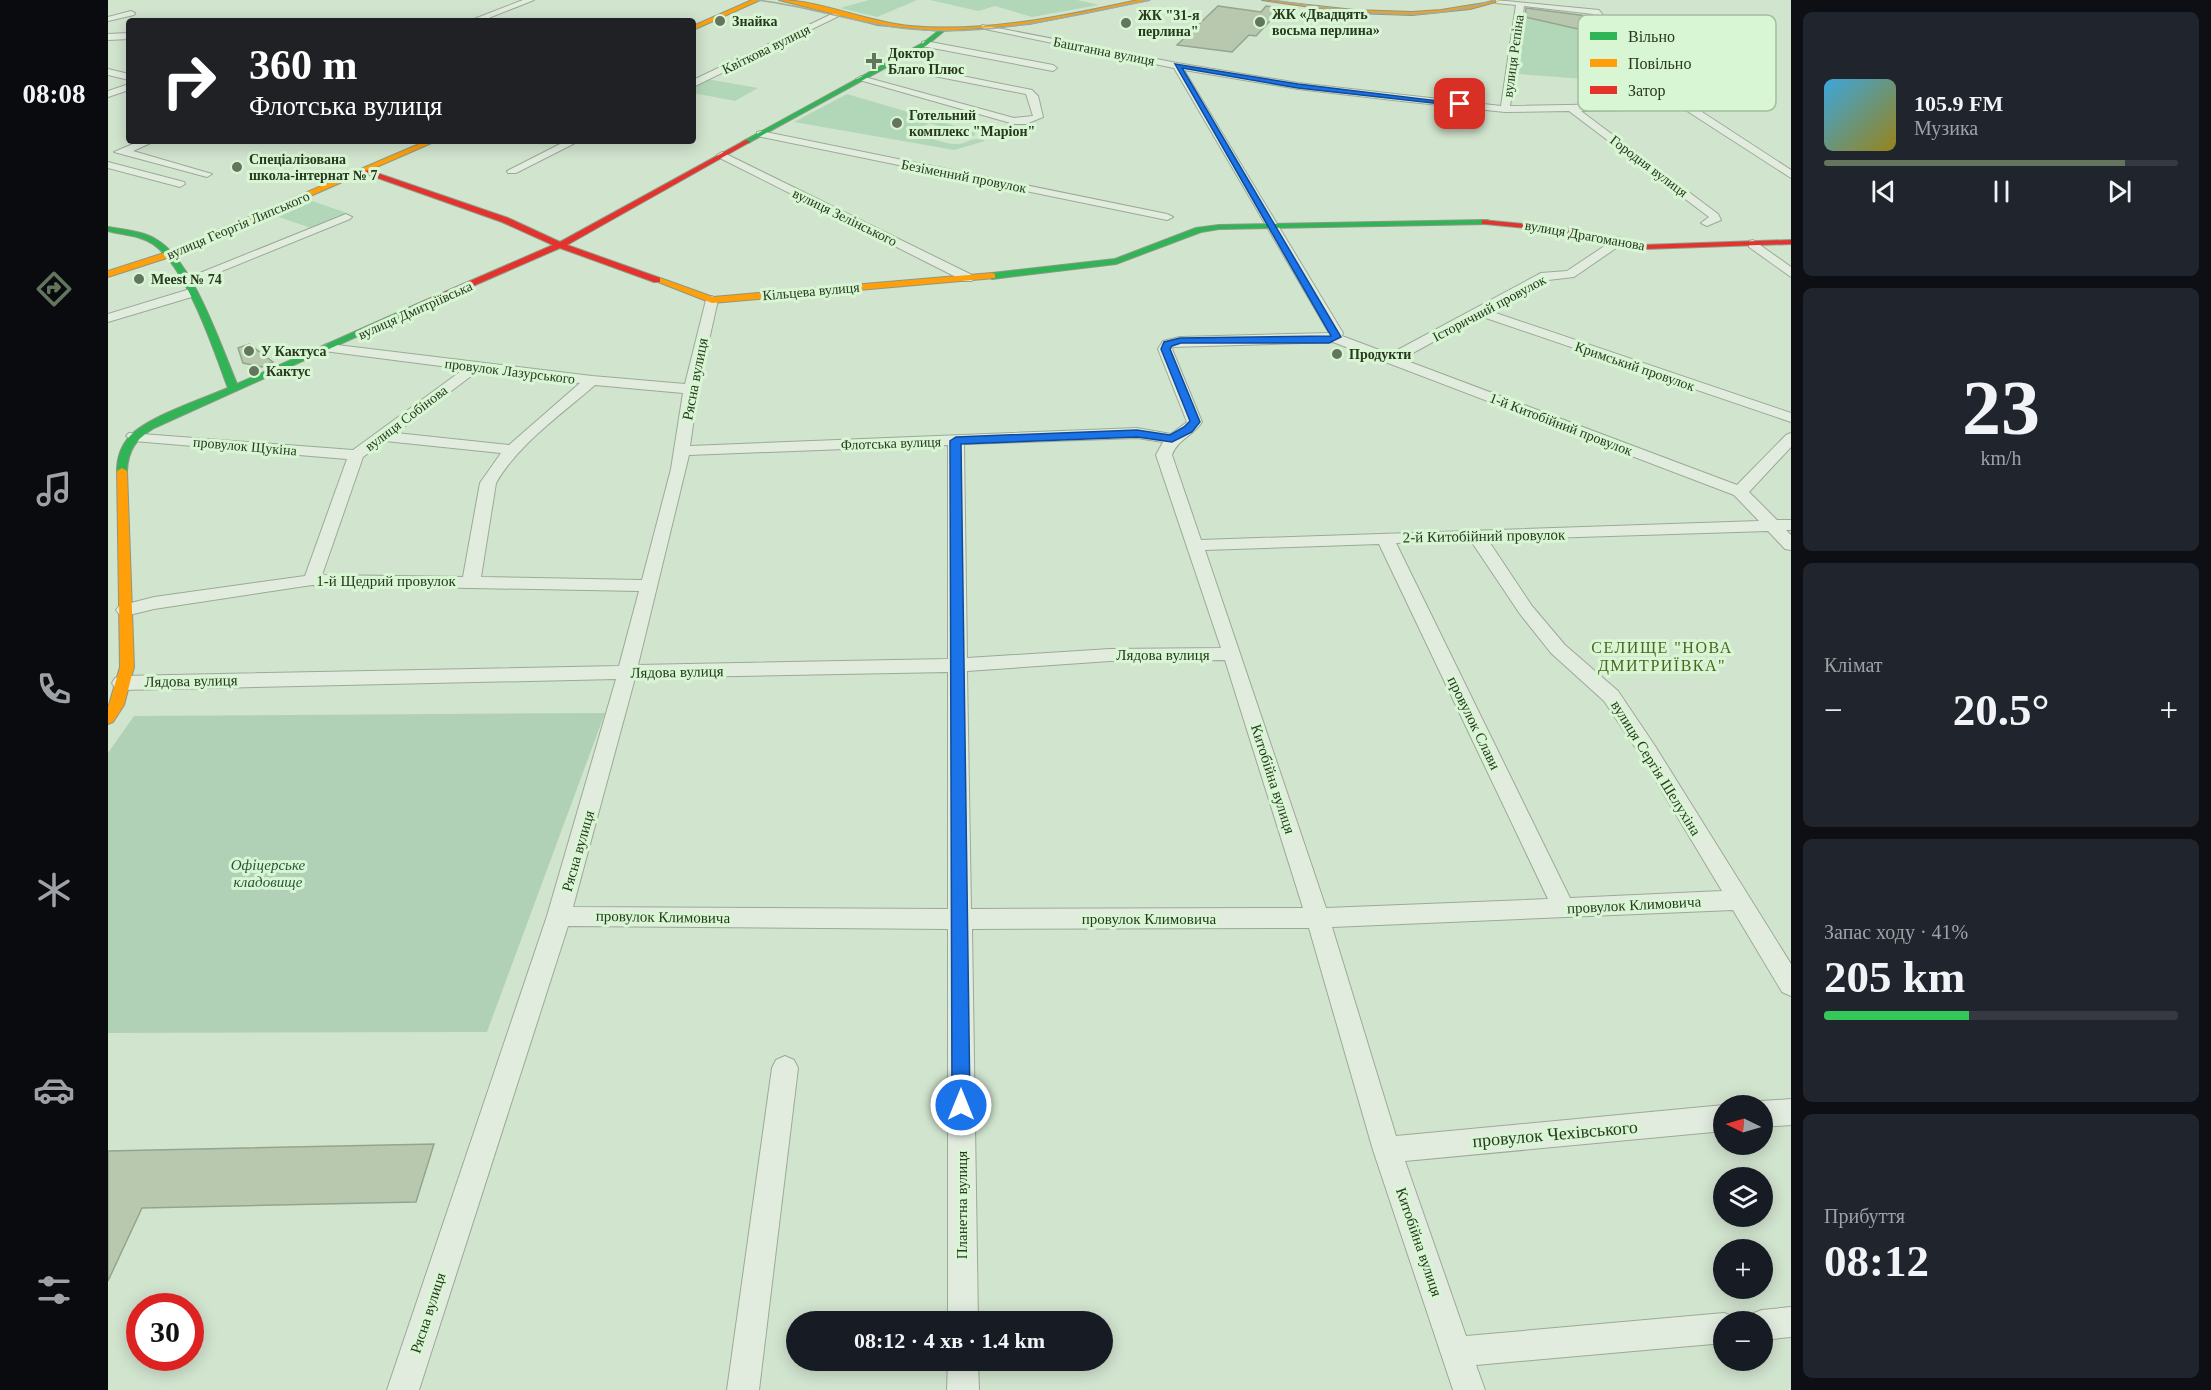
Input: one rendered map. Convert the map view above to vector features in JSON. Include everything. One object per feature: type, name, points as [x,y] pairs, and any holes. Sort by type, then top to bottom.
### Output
[{"type":"street","points":[[481,18],[530,0]]},
{"type":"street","points":[[696,27],[757,0]]},
{"type":"street","points":[[782,0],[891,25],[942,30],[986,27],[1146,0]]},
{"type":"street","points":[[1265,0],[1396,16],[1439,13],[1500,0],[1596,12],[1598,15]]},
{"type":"street","name":"вулиця Рєпіна","points":[[1505,109],[1520,3]]},
{"type":"street","points":[[108,19],[131,12]]},
{"type":"street","name":"Квіткова вулиця","points":[[696,83],[839,14]]},
{"type":"street","name":"Баштанна вулиця","points":[[986,27],[1177,66],[1298,86],[1505,109],[1578,109]]},
{"type":"street","name":"вулиця Дмитріївська","points":[[118,440],[134,436],[164,419],[560,245],[925,44],[942,30]]},
{"type":"street","points":[[108,37],[126,36]]},
{"type":"street","points":[[925,44],[1053,68]]},
{"type":"street","points":[[918,77],[962,51]]},
{"type":"street","points":[[861,79],[1014,121],[1026,121],[1038,117],[1033,96],[1029,92],[936,66]]},
{"type":"street","points":[[1172,439],[1188,430],[1195,422],[1166,349],[1168,344],[1180,340],[1335,338],[1336,333],[1177,66]]},
{"type":"street","points":[[108,72],[126,76]]},
{"type":"street","points":[[899,89],[909,83]]},
{"type":"street","points":[[108,94],[126,88]]},
{"type":"street","name":"Городня вулиця","points":[[1573,109],[1714,216],[1715,220],[1707,223]]},
{"type":"street","points":[[1695,111],[1791,175]]},
{"type":"street","name":"Безіменний провулок","points":[[760,134],[1167,217]]},
{"type":"street","points":[[108,156],[142,144]]},
{"type":"street","name":"вулиця Георгія Липського","points":[[108,274],[170,254],[426,144]]},
{"type":"street","points":[[512,171],[568,144]]},
{"type":"street","points":[[122,151],[207,174]]},
{"type":"street","name":"вулиця Зелінського","points":[[722,155],[968,278]]},
{"type":"street","points":[[108,165],[180,184]]},
{"type":"street","name":"Кільцева вулиця","points":[[365,172],[504,220],[560,245],[712,300],[968,278],[1116,261],[1199,230],[1272,226]]},
{"type":"street","points":[[108,318],[188,287],[346,217]]},
{"type":"street","name":"вулиця Драгоманова","points":[[1272,226],[1478,221],[1572,230],[1653,247],[1791,242]]},
{"type":"street","points":[[108,229],[157,242],[170,254],[188,287],[234,390]]},
{"type":"street","name":"Історичний провулок","points":[[1390,360],[1545,276],[1570,274],[1618,241]]},
{"type":"street","points":[[1753,244],[1791,273]]},
{"type":"street","name":"Рясна вулиця","points":[[403,1390],[559,916],[650,586],[679,469],[692,389],[712,300]]},
{"type":"street","name":"Кримський провулок","points":[[1480,312],[1791,418]]},
{"type":"street","name":"1-й Китобійний провулок","points":[[1335,338],[1740,492],[1783,526]]},
{"type":"street","name":"провулок Лазурського","points":[[328,348],[475,367],[692,389]]},
{"type":"street","name":"вулиця Собінова","points":[[312,580],[356,455],[475,367]]},
{"type":"street","points":[[471,582],[488,483],[512,450],[592,380]]},
{"type":"street","name":"Флотська вулиця","points":[[681,451],[1137,433],[1172,439]]},
{"type":"street","points":[[108,719],[117,705],[127,667],[125,610],[116,570],[122,454],[134,436]]},
{"type":"street","name":"провулок Щукіна","points":[[134,436],[356,455]]},
{"type":"street","points":[[382,436],[512,450]]},
{"type":"street","points":[[1740,492],[1791,438]]},
{"type":"street","name":"Китобійна вулиця","points":[[1172,439],[1164,455],[1318,918],[1387,1150],[1468,1390]]},
{"type":"street","name":"Планетна вулиця","points":[[956,441],[963,1311]]},
{"type":"street","points":[[1783,526],[1791,545]]},
{"type":"street","name":"2-й Китобійний провулок","points":[[1193,545],[1478,538],[1783,526]]},
{"type":"street","name":"вулиця Сергія Шелухіна","points":[[1478,538],[1526,610],[1558,649],[1611,696],[1648,751],[1791,985]]},
{"type":"street","name":"провулок Слави","points":[[1385,539],[1564,908]]},
{"type":"street","name":"1-й Щедрий провулок","points":[[125,610],[154,603],[312,580],[650,586]]},
{"type":"street","name":"Лядова вулиця","points":[[122,683],[957,665],[1110,655],[1232,654]]},
{"type":"street","name":"провулок Климовича","points":[[559,916],[959,919],[1318,918],[1738,900]]},
{"type":"street","points":[[743,1390],[785,1068]]},
{"type":"street","points":[[1773,1113],[1791,1112]]},
{"type":"street","name":"провулок Чехівського","points":[[1387,1150],[1713,1119]]},
{"type":"street","points":[[1773,1324],[1791,1322]]},
{"type":"street","points":[[1456,1352],[1713,1329]]},
{"type":"street","points":[[963,1371],[963,1390]]},
{"type":"green space","points":[[869,0],[917,0],[877,17],[840,8]]},
{"type":"green space","points":[[930,0],[1077,0],[1099,5],[1032,17],[995,6],[978,11]]},
{"type":"green space","points":[[1525,17],[1578,21],[1578,79],[1519,74]]},
{"type":"green space","points":[[707,79],[758,88],[735,101],[696,94],[696,84]]},
{"type":"green space","points":[[847,94],[976,132],[974,136],[966,136],[930,123],[915,130],[935,140],[953,144],[961,144],[974,139],[985,141],[954,150],[794,122]]},
{"type":"green space","points":[[309,200],[347,213],[311,228],[273,215]]},
{"type":"green space","name":"Офіцерське кладовище","points":[[605,713],[487,1032],[108,1033],[108,753],[134,716]]},
{"type":"building","points":[[1218,6],[1261,12],[1266,6],[1282,8],[1256,36],[1249,35],[1232,52],[1177,45]]},
{"type":"building","points":[[1526,8],[1579,15],[1578,29],[1525,17]]},
{"type":"building","points":[[249,344],[273,362],[262,367],[243,363],[238,348]]},
{"type":"building","points":[[434,1144],[416,1202],[142,1208],[108,1281],[108,1151]]},
{"type":"tram line","points":[[757,0],[796,6],[891,27],[940,31],[1031,24],[1150,0]]},
{"type":"tram line","points":[[1272,0],[1383,14],[1439,12],[1466,8],[1493,0]]},
{"type":"traffic: fast","points":[[746,142],[925,44],[942,30]]},
{"type":"traffic: fast","points":[[992,276],[1116,261],[1199,230],[1219,227],[1485,222]]},
{"type":"traffic: fast","points":[[108,229],[152,240],[169,254],[202,311],[234,390]]},
{"type":"traffic: fast","points":[[122,471],[122,463],[129,444],[150,426],[427,303]]},
{"type":"traffic: slow","points":[[696,27],[757,0]]},
{"type":"traffic: slow","points":[[782,0],[878,23],[911,28],[941,29],[970,29],[1029,23],[1146,0]]},
{"type":"traffic: slow","points":[[1265,0],[1383,13],[1441,11],[1500,0]]},
{"type":"traffic: slow","points":[[108,274],[170,254],[425,144]]},
{"type":"traffic: slow","points":[[657,280],[712,300],[992,276]]},
{"type":"traffic: slow","points":[[108,719],[117,705],[127,667],[122,471]]},
{"type":"traffic: jam","points":[[427,303],[560,245],[746,142]]},
{"type":"traffic: jam","points":[[365,172],[505,220],[560,245],[657,280]]},
{"type":"traffic: jam","points":[[1485,222],[1565,230],[1644,247],[1791,242]]},
{"type":"place","name":"Знайка","points":[[720,21]]},
{"type":"place","name":"ЖК «Двадцять восьма перлина»","points":[[1260,22]]},
{"type":"place","name":"ЖК \"31-я перлина\"","points":[[1126,23]]},
{"type":"place","name":"Доктор Благо Плюс","points":[[874,61]]},
{"type":"place","name":"Готельний комплекс \"Маріон\"","points":[[897,123]]},
{"type":"place","name":"Спеціалізована школа-інтернат № 7","points":[[237,167]]},
{"type":"place","name":"Meest № 74","points":[[139,279]]},
{"type":"place","name":"У Кактуса","points":[[249,351]]},
{"type":"place","name":"Продукти","points":[[1337,354]]},
{"type":"place","name":"Кактус","points":[[254,371]]},
{"type":"district","name":"СЕЛИЩЕ \"НОВА ДМИТРИЇВКА\"","points":[[1662,656]]},
{"type":"route","points":[[961,1105],[956,441],[1137,433],[1172,439],[1188,430],[1195,422],[1166,349],[1168,344],[1180,340],[1329,340],[1337,337],[1177,66],[1298,86],[1460,104]]}]
